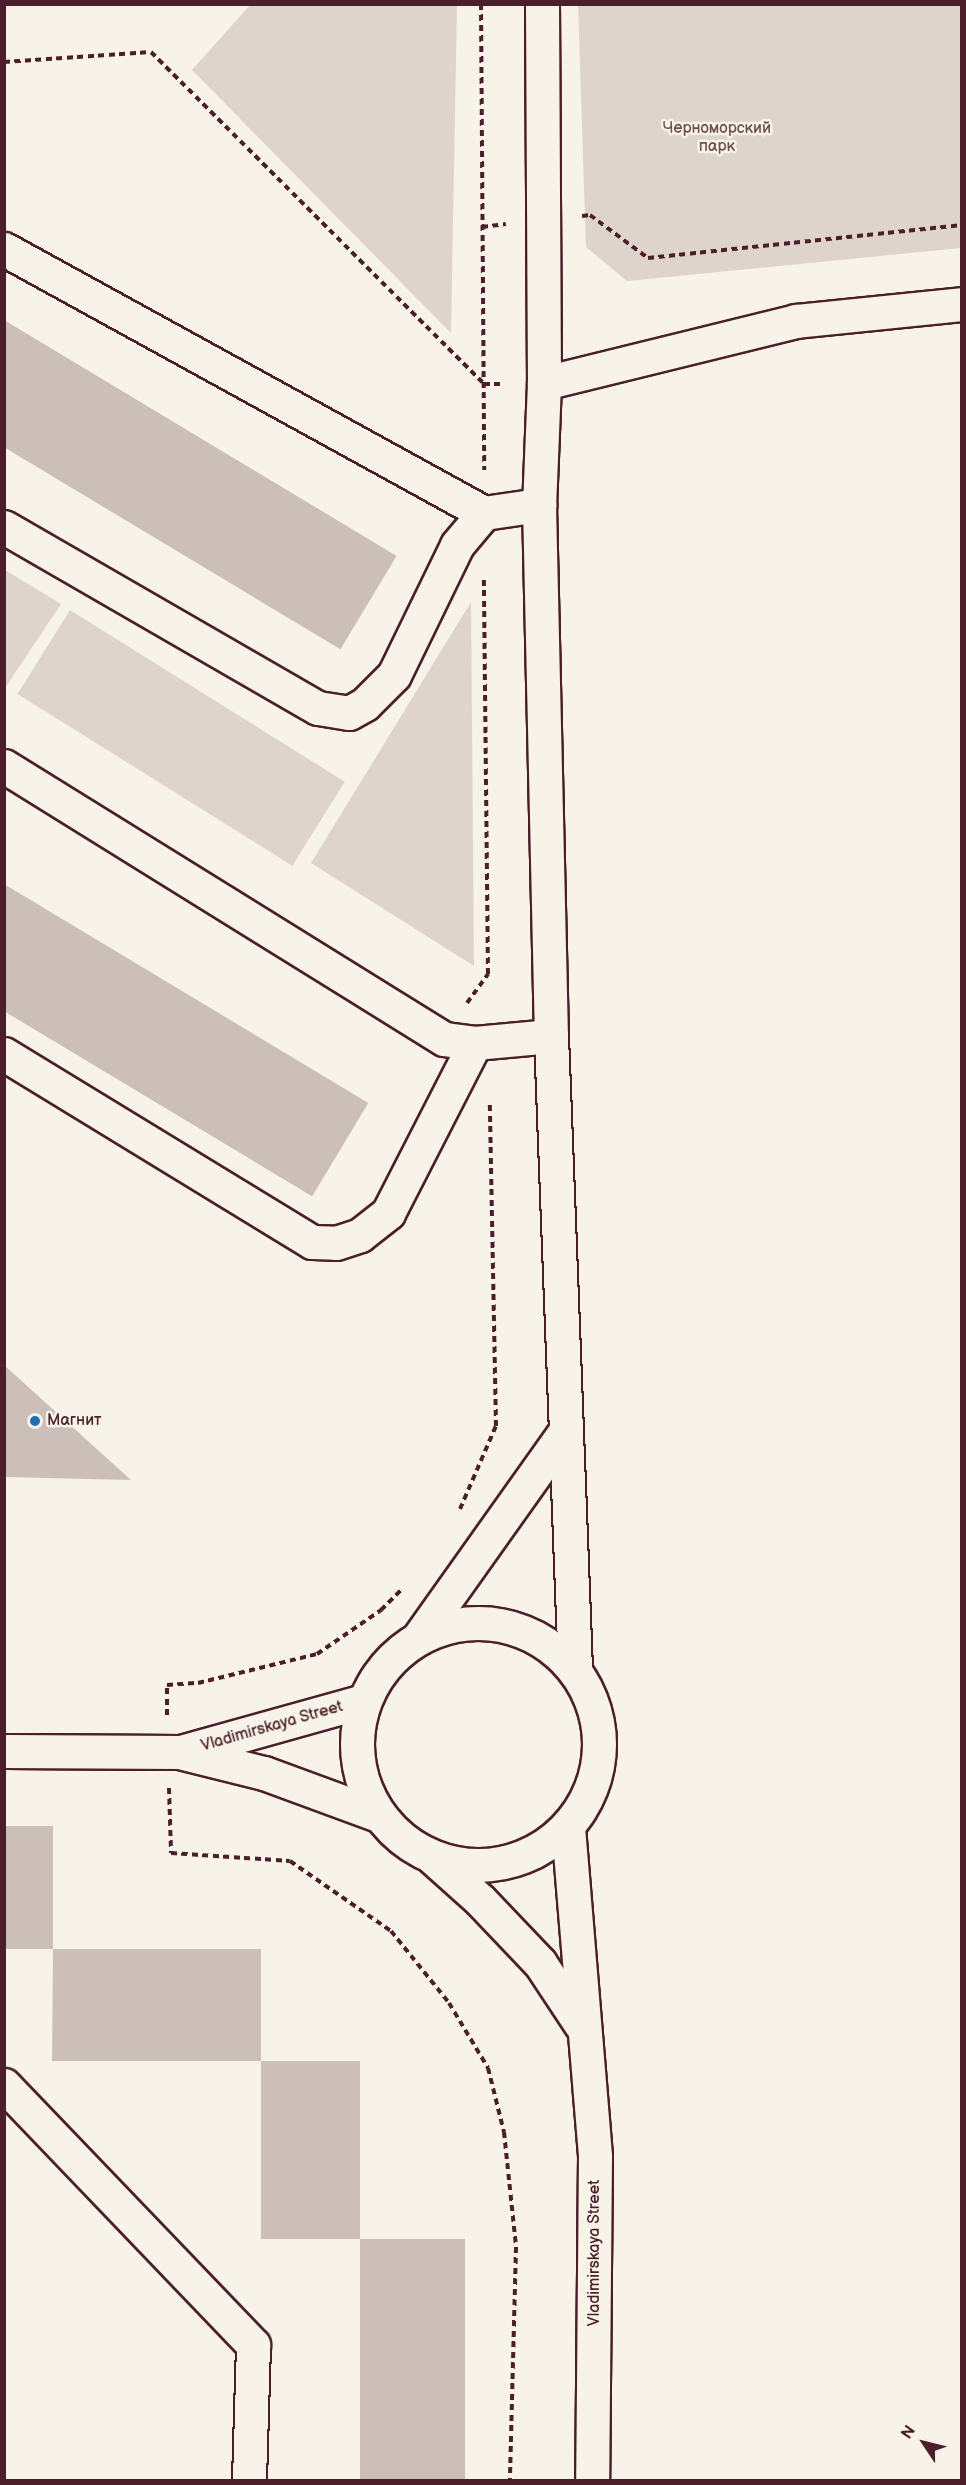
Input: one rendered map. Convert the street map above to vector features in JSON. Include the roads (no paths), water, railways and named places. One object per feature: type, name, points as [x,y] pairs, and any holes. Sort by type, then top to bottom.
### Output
[{"type":"street","points":[[542,4],[544,382],[540,505],[550,1036],[575,1668]]},
{"type":"street","points":[[4,249],[484,513],[540,505]]},
{"type":"street","points":[[544,382],[796,321],[962,304]]},
{"type":"street","points":[[4,526],[318,708],[349,713],[365,704],[394,675],[457,545],[484,513]]},
{"type":"street","points":[[4,766],[444,1040],[475,1043],[550,1036]]},
{"type":"street","points":[[4,1054],[312,1242],[336,1244],[360,1235],[388,1213],[475,1043]]},
{"type":"street","points":[[418,1637],[474,1621],[530,1632],[575,1668],[595,1706],[601,1748],[591,1790],[568,1827],[519,1859],[461,1864],[429,1855],[400,1839],[378,1815],[363,1786],[357,1744],[364,1701],[386,1664],[418,1637],[564,1433]]},
{"type":"street","name":"Vladimirskaya Street","points":[[181,1752],[364,1701]]},
{"type":"street","name":"Vladimirskaya Street","points":[[4,1751],[181,1752],[264,1773],[378,1815]]},
{"type":"street","name":"Vladimirskaya Street","points":[[568,1827],[595,2156],[592,2481]]},
{"type":"street","name":"Vladimirskaya Street","points":[[429,1855],[480,1900],[540,1963],[583,2027]]},
{"type":"street","points":[[4,2085],[253,2345],[249,2481]]},
{"type":"place","name":"Магнит","points":[[35,1421]]},
{"type":"park label","name":"Черноморский парк","points":[[717,138]]}]
